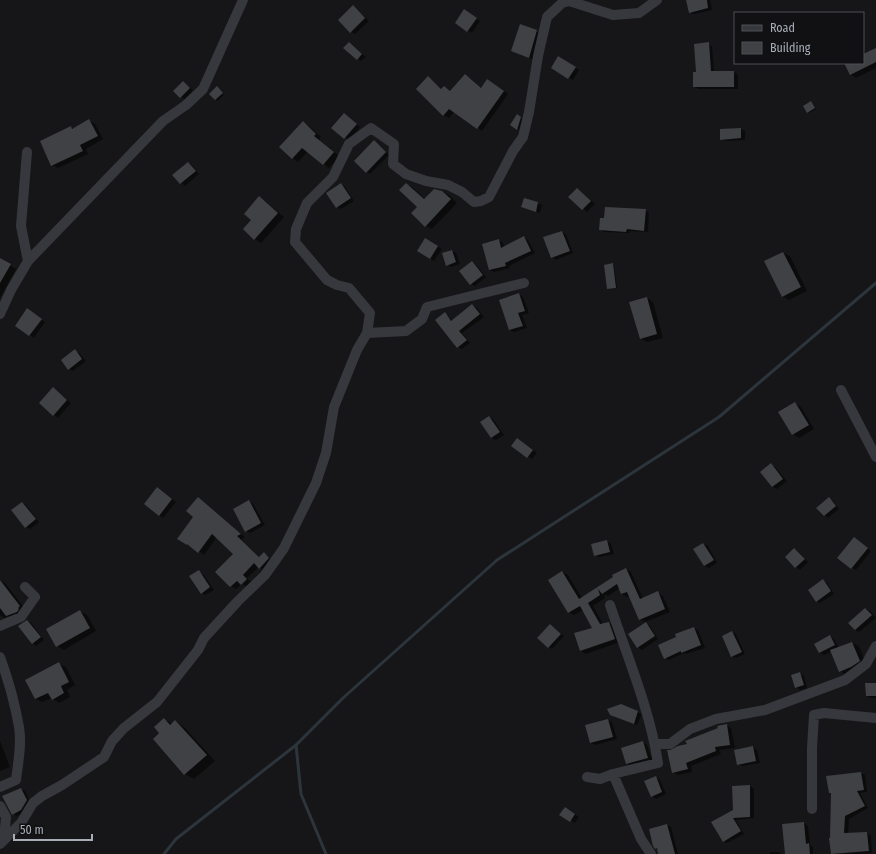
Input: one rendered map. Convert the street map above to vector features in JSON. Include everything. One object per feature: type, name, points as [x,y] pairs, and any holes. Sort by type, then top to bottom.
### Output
[{"type":"street","points":[[0,314],[11,290],[28,261],[163,120],[186,105],[203,89],[244,0]]},
{"type":"street","points":[[2,842],[21,823],[33,803],[104,757],[112,741],[124,728],[157,702],[198,650],[204,638],[238,601],[265,575],[284,548],[316,483],[326,453],[334,407],[357,350],[367,333],[370,313],[349,288],[337,285],[327,280],[295,242],[296,229],[307,203],[333,177],[349,144],[371,128],[394,144],[393,164],[406,174],[426,181],[448,185],[462,192],[474,202],[481,201],[489,197],[513,151],[523,137],[547,17],[562,3],[568,1],[613,15],[639,13],[657,0]]},
{"type":"street","points":[[28,152],[21,226],[28,261]]},
{"type":"street","points":[[367,333],[406,332],[422,319],[428,307],[524,283]]},
{"type":"street","points":[[841,390],[876,457]]},
{"type":"street","points":[[0,626],[21,617],[35,597],[25,587]]},
{"type":"street","points":[[587,777],[600,779],[613,774],[658,763],[648,717],[610,605]]},
{"type":"street","points":[[655,744],[670,744],[690,729],[716,719],[765,710],[845,680],[866,664],[876,646]]},
{"type":"street","points":[[0,657],[19,728],[19,734],[16,780],[0,787]]},
{"type":"street","points":[[812,809],[812,748],[814,715],[824,713],[876,718]]},
{"type":"street","points":[[613,774],[639,834],[651,854]]},
{"type":"street","points":[[0,806],[6,817],[2,842]]},
{"type":"building","points":[[686,0],[707,0],[708,8],[689,13]]},
{"type":"building","points":[[353,5],[365,18],[350,33],[338,20]]},
{"type":"building","points":[[464,9],[477,18],[467,32],[455,23]]},
{"type":"building","points":[[520,24],[537,30],[529,58],[511,51]]},
{"type":"building","points":[[349,42],[362,54],[357,60],[343,48]]},
{"type":"building","points":[[709,42],[711,71],[734,71],[734,87],[693,87],[693,72],[696,72],[694,44]]},
{"type":"building","points":[[876,48],[876,62],[850,75],[844,64],[864,64],[864,54]]},
{"type":"building","points":[[558,56],[576,67],[568,79],[551,68]]},
{"type":"building","points":[[465,74],[481,88],[487,79],[504,91],[477,129],[449,109],[443,116],[416,89],[428,76],[441,89],[444,86],[450,91]]},
{"type":"building","points":[[183,81],[190,88],[180,98],[173,91]]},
{"type":"building","points":[[217,86],[223,93],[215,100],[209,94]]},
{"type":"building","points":[[811,101],[815,108],[807,113],[803,106]]},
{"type":"building","points":[[344,113],[357,124],[344,139],[331,128]]},
{"type":"building","points":[[517,114],[521,117],[517,130],[510,125]]},
{"type":"building","points":[[89,119],[98,136],[80,145],[83,151],[51,166],[40,141],[71,126],[72,129]]},
{"type":"building","points":[[303,121],[316,134],[314,136],[334,152],[323,165],[302,148],[292,159],[279,147]]},
{"type":"building","points":[[741,128],[741,138],[720,140],[720,129]]},
{"type":"building","points":[[374,140],[386,152],[366,173],[354,161]]},
{"type":"building","points":[[188,162],[196,171],[180,184],[172,175]]},
{"type":"building","points":[[341,183],[351,198],[336,208],[326,193]]},
{"type":"building","points":[[406,183],[424,199],[434,189],[442,191],[451,199],[425,227],[411,213],[417,207],[399,190]]},
{"type":"building","points":[[577,188],[591,201],[582,210],[568,197]]},
{"type":"building","points":[[259,196],[278,213],[254,240],[243,229],[251,220],[244,214]]},
{"type":"building","points":[[524,198],[538,202],[536,212],[521,207]]},
{"type":"building","points":[[605,207],[646,209],[644,231],[627,229],[626,232],[599,230],[600,218],[604,218]]},
{"type":"building","points":[[562,231],[570,251],[551,258],[543,237]]},
{"type":"building","points":[[524,236],[531,251],[505,263],[506,266],[489,270],[482,244],[499,239],[501,248]]},
{"type":"building","points":[[425,238],[438,246],[430,259],[417,251]]},
{"type":"building","points":[[452,250],[456,262],[446,266],[442,253]]},
{"type":"building","points":[[783,252],[801,287],[782,297],[764,261]]},
{"type":"building","points":[[0,258],[11,264],[0,283]]},
{"type":"building","points":[[472,261],[483,275],[470,285],[459,271]]},
{"type":"building","points":[[613,263],[616,288],[607,289],[604,265]]},
{"type":"building","points":[[519,293],[525,311],[518,313],[523,326],[509,330],[499,300]]},
{"type":"building","points":[[647,297],[657,334],[640,339],[629,302]]},
{"type":"building","points":[[472,304],[480,314],[459,331],[467,340],[457,348],[435,320],[445,312],[451,321]]},
{"type":"building","points":[[27,308],[42,319],[29,336],[15,326]]},
{"type":"building","points":[[75,349],[82,359],[68,370],[61,360]]},
{"type":"building","points":[[53,387],[67,400],[53,416],[39,403]]},
{"type":"building","points":[[795,402],[809,425],[792,435],[778,412]]},
{"type":"building","points":[[489,416],[500,432],[491,438],[480,422]]},
{"type":"building","points":[[517,438],[533,450],[527,458],[511,446]]},
{"type":"building","points":[[771,463],[783,479],[772,487],[760,472]]},
{"type":"building","points":[[157,487],[172,499],[159,516],[144,504]]},
{"type":"building","points":[[198,497],[241,534],[237,536],[259,557],[264,552],[269,558],[259,569],[254,563],[243,575],[247,579],[241,585],[237,581],[230,587],[215,572],[233,554],[212,534],[198,553],[187,544],[177,539],[193,517],[186,511]]},
{"type":"building","points":[[829,497],[836,506],[824,516],[816,508]]},
{"type":"building","points":[[249,500],[261,523],[245,532],[233,509]]},
{"type":"building","points":[[22,502],[36,519],[25,528],[11,510]]},
{"type":"building","points":[[854,537],[868,548],[851,569],[837,558]]},
{"type":"building","points":[[607,540],[610,552],[594,556],[591,544]]},
{"type":"building","points":[[703,543],[714,560],[704,566],[693,549]]},
{"type":"building","points":[[794,548],[805,559],[795,568],[785,557]]},
{"type":"building","points":[[626,568],[640,599],[658,591],[665,609],[639,620],[627,592],[621,594],[617,584],[602,594],[598,589],[600,595],[588,603],[600,624],[609,622],[615,639],[580,651],[574,633],[592,628],[580,606],[568,613],[548,580],[562,571],[579,599],[613,577],[612,575]]},
{"type":"building","points":[[199,570],[210,587],[201,594],[189,576]]},
{"type":"building","points":[[823,579],[831,591],[816,602],[808,590]]},
{"type":"building","points":[[0,580],[20,606],[17,612],[6,616],[0,608]]},
{"type":"building","points":[[865,608],[872,615],[855,630],[848,623]]},
{"type":"building","points":[[80,610],[90,628],[56,647],[46,629]]},
{"type":"building","points":[[27,620],[41,637],[32,644],[18,626]]},
{"type":"building","points":[[646,622],[655,636],[637,648],[628,634]]},
{"type":"building","points":[[550,624],[561,634],[548,648],[537,638]]},
{"type":"building","points":[[694,627],[701,645],[681,653],[681,651],[664,659],[658,645],[676,637],[675,634]]},
{"type":"building","points":[[732,631],[742,652],[731,657],[722,636]]},
{"type":"building","points":[[830,635],[835,645],[819,653],[814,644]]},
{"type":"building","points":[[852,642],[860,661],[839,672],[830,650]]},
{"type":"building","points":[[59,662],[69,682],[61,686],[64,693],[52,700],[48,693],[35,699],[25,680]]},
{"type":"building","points":[[800,672],[804,685],[795,688],[791,675]]},
{"type":"building","points":[[865,683],[876,683],[876,696],[866,696]]},
{"type":"building","points":[[621,704],[638,711],[634,724],[610,715],[607,709]]},
{"type":"building","points":[[164,718],[170,725],[175,720],[207,755],[184,775],[153,739],[159,733],[154,727]]},
{"type":"building","points":[[608,719],[613,737],[590,743],[585,725]]},
{"type":"building","points":[[727,724],[730,745],[715,747],[716,751],[686,763],[688,769],[672,773],[667,750],[687,744],[685,741],[718,728],[717,726]]},
{"type":"building","points":[[643,741],[648,758],[626,764],[621,748]]},
{"type":"building","points":[[753,746],[756,761],[737,765],[734,750]]},
{"type":"building","points":[[861,772],[864,790],[857,791],[865,806],[845,816],[844,833],[867,832],[869,851],[831,854],[829,838],[831,793],[829,793],[826,776]]},
{"type":"building","points":[[656,776],[662,792],[651,797],[644,781]]},
{"type":"building","points":[[750,785],[750,817],[733,818],[741,831],[723,842],[711,822],[733,810],[732,786]]},
{"type":"building","points":[[21,788],[27,800],[21,810],[12,815],[2,796]]},
{"type":"building","points":[[565,807],[575,814],[570,822],[559,815]]},
{"type":"building","points":[[804,822],[806,844],[809,843],[810,854],[785,854],[782,824]]},
{"type":"building","points":[[667,824],[675,854],[658,854],[657,848],[655,849],[653,846],[649,829]]},
{"type":"waterway","points":[[164,854],[176,839],[296,745],[343,698],[497,560],[719,417],[876,283]]},
{"type":"waterway","points":[[296,745],[301,794],[326,854]]}]
